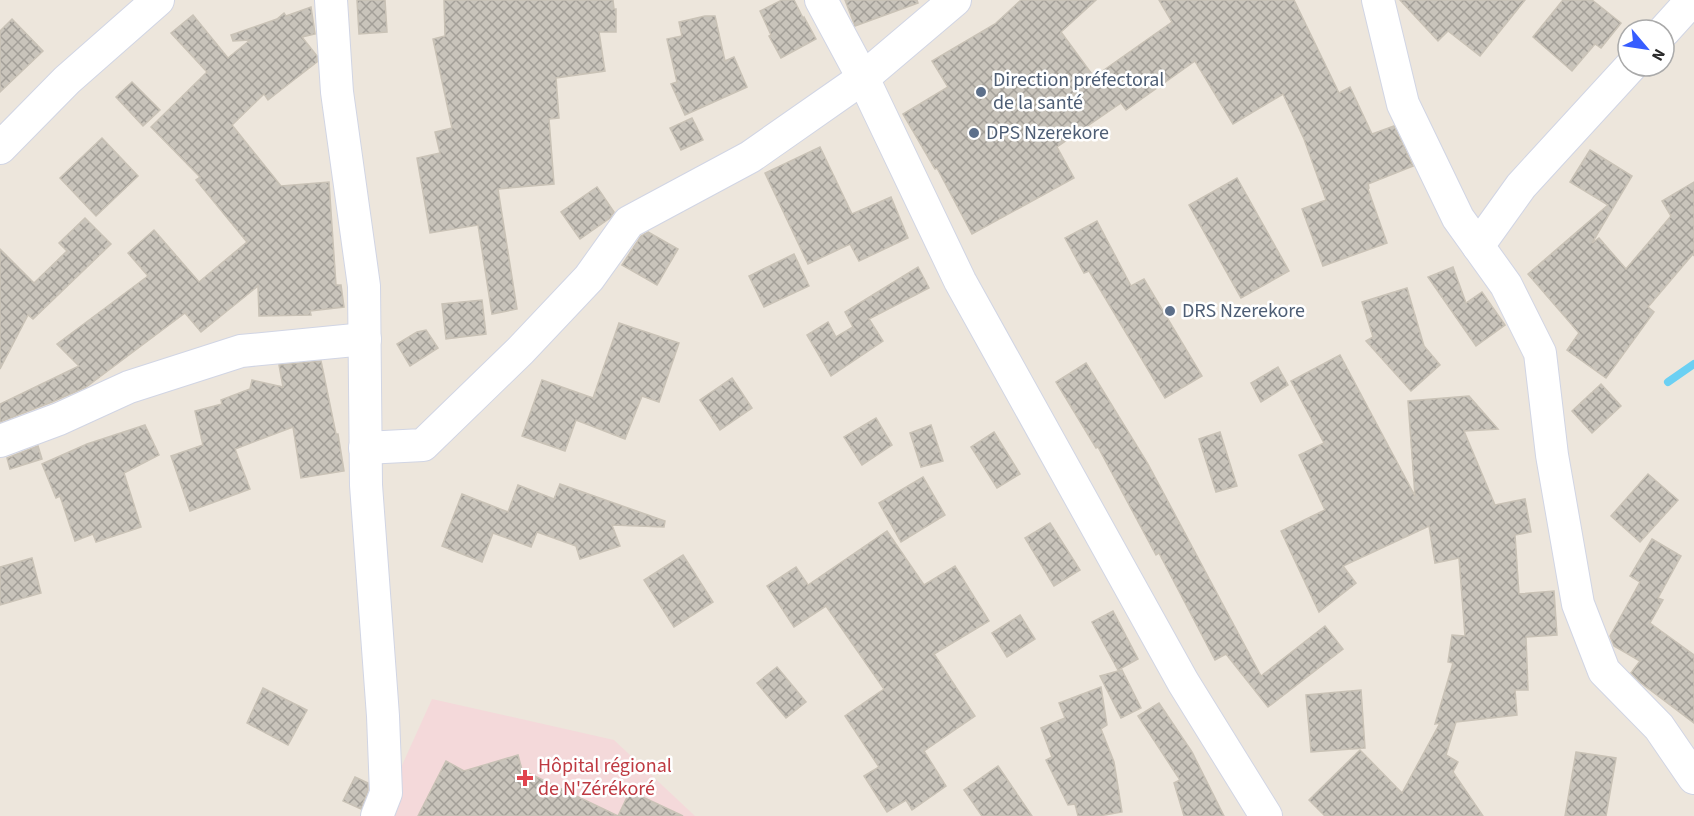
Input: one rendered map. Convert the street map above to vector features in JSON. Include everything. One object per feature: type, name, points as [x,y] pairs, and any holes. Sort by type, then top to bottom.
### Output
[{"type":"street","points":[[0,148],[67,80],[158,0]]},
{"type":"street","points":[[331,0],[337,92],[364,286],[366,485],[387,793],[377,816]]},
{"type":"street","points":[[821,0],[863,78],[960,282],[1183,682],[1266,816]]},
{"type":"street","points":[[365,448],[423,445],[520,351],[589,278],[629,222],[750,157],[863,78],[956,0]]},
{"type":"street","points":[[1378,0],[1403,104],[1458,218],[1506,285],[1540,353],[1552,455],[1578,604],[1604,671],[1690,762]]},
{"type":"street","points":[[1676,18],[1692,0]]},
{"type":"street","points":[[1478,246],[1521,186],[1620,78]]},
{"type":"street","points":[[0,441],[59,419],[129,387],[241,351],[365,339]]},
{"type":"shaded area","name":"Hôpital régional de N'Zérékoré","points":[[432,699],[614,740],[695,816],[379,816]]},
{"type":"building","points":[[357,0],[385,0],[387,32],[359,34]]},
{"type":"building","points":[[444,0],[613,0],[614,9],[616,9],[616,32],[599,32],[605,71],[556,78],[559,118],[549,119],[554,184],[498,189],[517,309],[492,314],[478,225],[430,233],[417,158],[440,153],[435,132],[452,128],[433,39],[445,36]]},
{"type":"building","points":[[782,0],[794,0],[816,39],[781,58],[769,36],[771,35],[760,11]]},
{"type":"building","points":[[845,0],[917,0],[918,3],[855,26]]},
{"type":"building","points":[[1021,0],[1096,0],[1061,32],[1094,77],[1172,22],[1159,0],[1294,0],[1339,93],[1350,87],[1372,134],[1394,126],[1413,166],[1368,184],[1387,243],[1323,266],[1302,209],[1326,200],[1304,139],[1283,94],[1233,124],[1195,61],[1126,110],[1121,103],[1057,147],[1074,178],[972,234],[937,168],[935,169],[903,114],[948,87],[932,61],[995,24]]},
{"type":"building","points":[[1400,0],[1525,0],[1480,56],[1448,31],[1438,41]]},
{"type":"building","points":[[1563,0],[1592,0],[1616,19],[1616,29],[1601,48],[1595,44],[1572,71],[1533,37]]},
{"type":"building","points":[[311,7],[315,34],[302,37],[317,56],[317,62],[268,100],[264,94],[232,125],[281,186],[329,182],[336,285],[341,285],[344,307],[310,311],[311,315],[259,316],[258,286],[201,332],[185,313],[86,387],[0,422],[0,404],[79,366],[57,344],[148,276],[128,253],[154,230],[199,282],[247,242],[196,180],[200,177],[151,127],[207,72],[171,33],[193,15],[228,58],[250,40],[233,41],[231,35],[277,19],[284,13],[286,16]]},
{"type":"building","points":[[715,16],[725,61],[734,57],[747,87],[685,115],[671,84],[677,82],[667,39],[682,36],[679,22]]},
{"type":"building","points":[[12,19],[43,51],[0,92],[0,31]]},
{"type":"building","points":[[132,82],[160,110],[143,126],[116,97]]},
{"type":"building","points":[[692,118],[703,140],[681,150],[670,128]]},
{"type":"building","points":[[102,138],[138,176],[96,216],[60,178]]},
{"type":"building","points":[[820,147],[852,214],[891,197],[908,238],[859,261],[850,244],[808,264],[765,173]]},
{"type":"building","points":[[1590,150],[1632,176],[1592,243],[1599,238],[1626,269],[1671,216],[1662,201],[1694,182],[1694,256],[1693,254],[1648,307],[1654,312],[1606,378],[1567,350],[1579,333],[1528,274],[1608,205],[1570,182]]},
{"type":"building","points":[[1237,178],[1289,271],[1241,298],[1189,205]]},
{"type":"building","points":[[597,187],[614,212],[610,218],[580,239],[561,212]]},
{"type":"building","points":[[85,218],[111,244],[33,319],[28,315],[0,369],[0,249],[34,283],[67,251],[59,243]]},
{"type":"building","points":[[1097,221],[1131,286],[1144,279],[1202,376],[1165,398],[1089,271],[1084,273],[1065,238]]},
{"type":"building","points":[[648,232],[678,249],[657,285],[622,265],[641,236]]},
{"type":"building","points":[[794,254],[809,286],[764,307],[749,276]]},
{"type":"building","points":[[918,267],[929,288],[869,319],[883,341],[831,376],[807,335],[828,322],[836,337],[853,327],[845,312]]},
{"type":"building","points":[[1453,267],[1466,303],[1482,292],[1505,325],[1476,346],[1428,277]]},
{"type":"building","points":[[1407,288],[1424,346],[1440,365],[1411,391],[1366,341],[1373,337],[1362,302]]},
{"type":"building","points":[[482,300],[486,334],[446,339],[442,304]]},
{"type":"building","points":[[619,323],[679,343],[659,402],[642,396],[625,439],[576,420],[565,451],[522,436],[542,380],[593,398]]},
{"type":"building","points":[[426,330],[438,348],[410,366],[397,344],[417,332]]},
{"type":"building","points":[[1340,355],[1415,496],[1408,401],[1469,396],[1498,429],[1464,431],[1495,505],[1525,499],[1531,532],[1515,535],[1519,594],[1554,591],[1557,635],[1526,637],[1528,690],[1515,690],[1517,715],[1456,722],[1446,755],[1458,762],[1453,772],[1483,816],[1325,816],[1309,800],[1360,750],[1402,793],[1440,723],[1435,724],[1453,663],[1448,662],[1452,635],[1465,636],[1459,558],[1435,563],[1429,526],[1343,566],[1356,583],[1319,612],[1281,531],[1325,510],[1299,455],[1324,443],[1291,381]]},
{"type":"building","points":[[321,361],[344,471],[301,478],[293,427],[235,449],[250,489],[190,511],[171,456],[203,445],[195,411],[222,404],[221,400],[250,389],[252,380],[283,387],[279,365]]},
{"type":"building","points":[[1086,363],[1148,464],[1261,676],[1325,626],[1343,649],[1268,707],[1226,654],[1215,660],[1159,553],[1156,555],[1098,447],[1096,448],[1056,382]]},
{"type":"building","points":[[1278,367],[1288,385],[1261,402],[1251,383]]},
{"type":"building","points":[[732,378],[752,408],[720,430],[700,400]]},
{"type":"building","points":[[1601,384],[1621,406],[1592,433],[1572,411]]},
{"type":"building","points":[[876,418],[892,445],[862,465],[844,437]]},
{"type":"building","points":[[145,425],[159,455],[124,473],[141,527],[96,542],[93,534],[75,541],[60,496],[56,498],[42,464],[87,444]]},
{"type":"building","points":[[931,425],[943,461],[921,467],[910,433]]},
{"type":"building","points":[[994,432],[1020,474],[997,488],[971,447]]},
{"type":"building","points":[[1220,432],[1237,486],[1216,492],[1199,439]]},
{"type":"building","points":[[38,446],[42,459],[10,469],[7,458]]},
{"type":"building","points":[[1648,474],[1678,500],[1640,542],[1611,516]]},
{"type":"building","points":[[923,477],[945,515],[901,542],[879,503]]},
{"type":"building","points":[[560,484],[665,521],[664,527],[612,525],[620,546],[580,559],[576,546],[537,532],[531,547],[493,533],[482,562],[442,546],[462,494],[508,512],[518,485],[554,499]]},
{"type":"building","points":[[1050,523],[1080,570],[1054,586],[1025,538]]},
{"type":"building","points":[[887,531],[924,585],[955,566],[989,621],[934,654],[975,716],[924,751],[946,786],[912,810],[906,800],[887,812],[864,776],[879,767],[845,716],[884,689],[826,606],[794,627],[767,586],[796,567],[808,585]]},
{"type":"building","points":[[1652,539],[1681,556],[1658,598],[1663,600],[1650,623],[1694,655],[1694,723],[1631,673],[1640,661],[1614,646],[1610,636],[1640,582],[1630,576]]},
{"type":"building","points":[[683,555],[713,602],[674,627],[644,580]]},
{"type":"building","points":[[32,558],[41,593],[0,605],[0,567]]},
{"type":"building","points":[[1113,611],[1138,659],[1118,670],[1092,622]]},
{"type":"building","points":[[1020,615],[1035,639],[1007,657],[992,633]]},
{"type":"building","points":[[777,667],[806,702],[786,718],[757,683]]},
{"type":"building","points":[[1122,670],[1141,708],[1121,718],[1100,676]]},
{"type":"building","points":[[1101,687],[1107,725],[1101,729],[1114,762],[1122,812],[1099,816],[1078,816],[1075,804],[1068,805],[1046,760],[1052,757],[1041,728],[1065,718],[1059,703]]},
{"type":"building","points":[[263,688],[307,710],[288,745],[247,723]]},
{"type":"building","points":[[1361,690],[1365,748],[1311,752],[1306,695]]},
{"type":"building","points":[[1159,703],[1192,752],[1224,816],[1184,816],[1174,783],[1180,780],[1138,716]]},
{"type":"building","points":[[1576,752],[1616,758],[1606,816],[1565,816]]},
{"type":"building","points":[[518,755],[522,770],[618,816],[418,816],[446,761],[464,771]]},
{"type":"building","points":[[998,766],[1032,816],[982,816],[964,790]]},
{"type":"building","points":[[355,777],[368,783],[368,790],[361,809],[343,801]]},
{"type":"building","points":[[630,791],[683,816],[618,816]]},
{"type":"waterway","points":[[1668,382],[1694,364]]},
{"type":"place","name":"Direction préfectoral de la santé","points":[[981,92]]},
{"type":"place","name":"DPS Nzerekore","points":[[974,133]]},
{"type":"place","name":"DRS Nzerekore","points":[[1170,311]]},
{"type":"place","name":"Hôpital régional de N'Zérékoré","points":[[525,778]]}]
